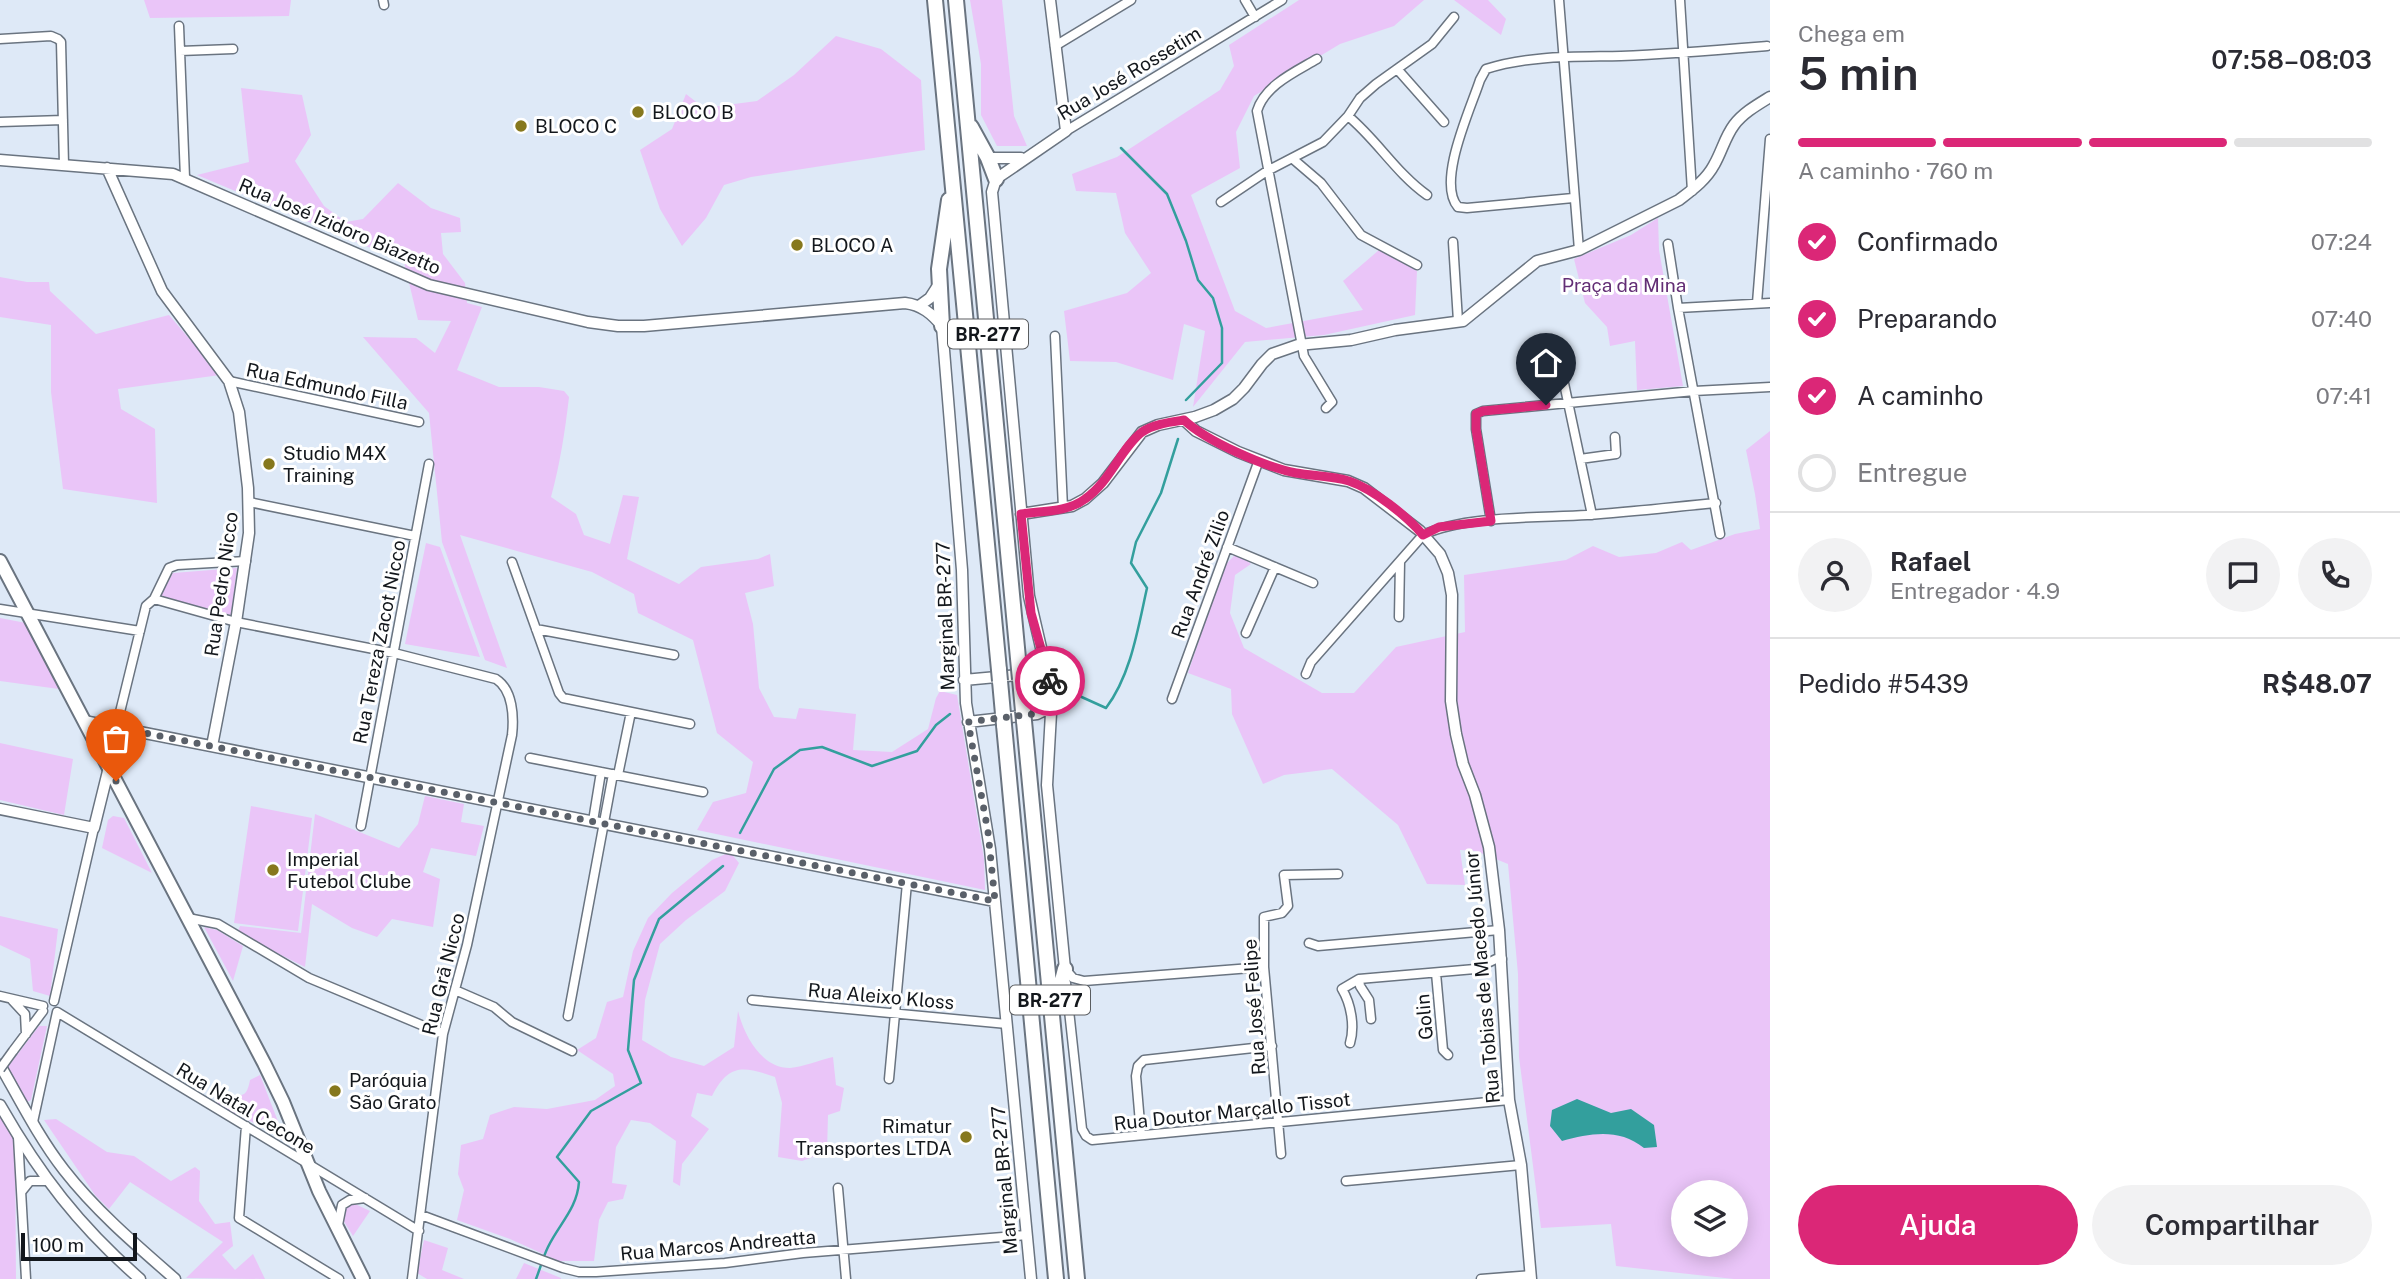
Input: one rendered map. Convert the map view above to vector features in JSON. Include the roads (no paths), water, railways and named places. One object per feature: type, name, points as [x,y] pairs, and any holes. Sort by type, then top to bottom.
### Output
[{"type":"highway","name":"BR-277","points":[[936,0],[1056,1279]]},
{"type":"highway","name":"BR-277","points":[[956,0],[1077,1279]]},
{"type":"highway","points":[[967,120],[996,179]]},
{"type":"highway","points":[[942,326],[940,261],[952,174]]},
{"type":"highway","points":[[1052,1019],[1065,969]]},
{"type":"main road","points":[[0,561],[275,1085],[307,1163],[363,1279]]},
{"type":"street","points":[[1050,0],[1066,131]]},
{"type":"street","points":[[1055,46],[1131,0]]},
{"type":"street","points":[[1245,0],[1255,18]]},
{"type":"street","name":"Rua José Rossetim","points":[[996,179],[1066,131],[1282,0]]},
{"type":"street","points":[[1559,0],[1579,250]]},
{"type":"street","points":[[1680,0],[1692,191]]},
{"type":"street","points":[[1221,202],[1266,172],[1323,142],[1348,116],[1360,98],[1432,44],[1454,17]]},
{"type":"street","points":[[179,26],[185,178]]},
{"type":"street","points":[[0,39],[51,36],[58,39],[62,46],[64,165]]},
{"type":"street","points":[[1573,198],[1467,208],[1458,207],[1454,203],[1452,162],[1486,69],[1562,58],[1767,46]]},
{"type":"street","points":[[180,51],[233,49]]},
{"type":"street","points":[[1317,59],[1288,76],[1260,101],[1256,111],[1304,356],[1332,402],[1326,408]]},
{"type":"street","points":[[1398,69],[1444,122]]},
{"type":"street","points":[[1021,514],[1063,508],[1085,499],[1103,483],[1142,432],[1214,410],[1233,398],[1272,354],[1302,345],[1351,340],[1395,330],[1463,321],[1537,261],[1579,250],[1692,191],[1711,170],[1736,122],[1770,97]]},
{"type":"street","points":[[1348,116],[1412,184],[1427,195]]},
{"type":"street","points":[[0,122],[63,120]]},
{"type":"street","points":[[1757,303],[1770,139]]},
{"type":"street","points":[[988,158],[1026,158]]},
{"type":"street","points":[[1293,159],[1321,184],[1361,235],[1418,265]]},
{"type":"street","name":"Rua José Izidoro Biazetto","points":[[0,160],[168,173],[185,178],[429,285],[588,322],[644,326],[886,304],[905,303],[919,306]]},
{"type":"street","name":"Rua Pedro Nicco","points":[[107,168],[162,291],[229,381],[239,412],[249,502],[246,561],[212,746]]},
{"type":"street","points":[[996,179],[992,192],[1030,605],[1049,672],[1052,695],[1047,785],[1065,969],[1073,978],[1084,981],[1264,967]]},
{"type":"street","points":[[1453,242],[1458,321]]},
{"type":"street","points":[[1668,244],[1720,534]]},
{"type":"street","points":[[939,283],[930,298],[919,306],[942,326]]},
{"type":"street","points":[[1678,308],[1770,303]]},
{"type":"street","name":"Marginal BR-277","points":[[942,326],[962,570],[964,680],[968,722],[988,832],[1031,1279]]},
{"type":"street","points":[[1055,336],[1063,508]]},
{"type":"street","points":[[1555,341],[1592,515]]},
{"type":"street","name":"Rua Edmundo Filla","points":[[229,381],[419,422]]},
{"type":"street","points":[[1491,521],[1476,414],[1483,411],[1695,391],[1770,387]]},
{"type":"street","name":"Rua Tobias de Macedo Júnior","points":[[1184,420],[1196,431],[1284,470],[1348,481],[1364,488],[1423,535],[1440,554],[1448,573],[1452,595],[1451,701],[1455,734],[1489,847],[1502,959],[1509,1100],[1521,1165],[1531,1277]]},
{"type":"street","points":[[1580,459],[1616,454],[1615,437]]},
{"type":"street","name":"Rua André Zilio","points":[[1172,699],[1259,460]]},
{"type":"street","name":"Rua Tereza Zacot Nicco","points":[[361,826],[429,464]]},
{"type":"street","points":[[249,502],[415,536]]},
{"type":"street","points":[[1306,674],[1311,662],[1423,535],[1439,527],[1716,503]]},
{"type":"street","points":[[1227,547],[1313,583]]},
{"type":"street","points":[[120,712],[146,606],[153,599],[166,573],[173,566],[246,561]]},
{"type":"street","points":[[512,562],[563,698],[690,723]]},
{"type":"street","points":[[1399,617],[1400,562]]},
{"type":"street","points":[[1246,633],[1275,567]]},
{"type":"street","points":[[153,599],[236,622],[394,653]]},
{"type":"street","points":[[0,609],[140,631]]},
{"type":"street","points":[[536,629],[674,656]]},
{"type":"street","name":"Rua Grã Nicco","points":[[394,653],[500,681],[510,700],[513,726],[470,934],[443,1034],[412,1279]]},
{"type":"street","points":[[964,680],[1049,672]]},
{"type":"street","points":[[968,722],[1037,714],[1045,710],[1052,695]]},
{"type":"street","points":[[568,1016],[631,712]]},
{"type":"street","points":[[84,721],[995,901]]},
{"type":"street","points":[[33,1122],[57,1012],[54,1002],[109,768],[116,743],[126,734],[135,731]]},
{"type":"street","points":[[530,758],[703,792]]},
{"type":"street","points":[[593,821],[601,772]]},
{"type":"street","points":[[0,809],[94,828]]},
{"type":"street","name":"Rua José Felipe","points":[[1281,1154],[1264,967],[1264,918],[1282,913],[1288,906],[1284,874],[1338,874]]},
{"type":"street","points":[[888,1079],[906,883]]},
{"type":"street","points":[[188,918],[218,924],[309,978],[443,1034]]},
{"type":"street","points":[[1309,943],[1318,946],[1499,930]]},
{"type":"street","points":[[1350,1043],[1352,1036],[1349,1001],[1342,989],[1359,979],[1475,969],[1502,959]]},
{"type":"street","name":"Rua Doutor Marçallo Tissot","points":[[1065,969],[1082,1129],[1092,1140],[1509,1100]]},
{"type":"street","name":"Golin","points":[[1436,973],[1443,1050],[1448,1055]]},
{"type":"street","points":[[1359,979],[1360,986],[1369,1000],[1371,1019]]},
{"type":"street","points":[[455,990],[494,1007],[512,1022],[572,1051]]},
{"type":"street","points":[[0,999],[10,998],[43,1008],[50,1016],[57,1012]]},
{"type":"street","points":[[10,998],[24,1014],[26,1034]]},
{"type":"street","name":"Rua Aleixo Kloss","points":[[752,1000],[1007,1024]]},
{"type":"street","points":[[54,1002],[48,1001],[0,1067],[56,1159],[74,1183],[107,1218],[175,1279]]},
{"type":"street","name":"Rua Natal Cecone","points":[[57,1012],[419,1231]]},
{"type":"street","points":[[1140,1135],[1136,1076],[1138,1066],[1144,1060],[1272,1046]]},
{"type":"street","points":[[0,1105],[47,1181],[82,1223],[140,1279]]},
{"type":"street","points":[[246,1126],[239,1218],[339,1279]]},
{"type":"street","points":[[18,1137],[26,1279]]},
{"type":"street","points":[[1346,1181],[1521,1165]]},
{"type":"street","points":[[21,1194],[30,1181],[47,1181]]},
{"type":"street","points":[[838,1188],[846,1279]]},
{"type":"street","points":[[338,1231],[338,1215],[342,1205],[350,1200],[365,1198]]},
{"type":"street","name":"Rua Marcos Andreatta","points":[[421,1215],[548,1262],[587,1273],[1027,1235]]},
{"type":"street","points":[[649,1268],[650,1279]]},
{"type":"street","points":[[1481,1279],[1531,1277]]},
{"type":"waterway","points":[[1121,148],[1167,194],[1198,280],[1213,298],[1222,328],[1222,363],[1186,400]]},
{"type":"waterway","points":[[1075,694],[1106,708],[1122,681],[1133,651],[1147,588],[1131,563],[1136,542],[1161,493],[1178,439]]},
{"type":"waterway","points":[[740,833],[774,769],[800,750],[822,747],[872,766],[917,751],[936,725],[950,714]]},
{"type":"waterway","points":[[536,1279],[548,1247],[578,1192],[579,1182],[557,1157],[591,1111],[641,1083],[628,1050],[634,980],[659,919],[723,866]]},
{"type":"place","name":"BLOCO B","points":[[638,112]]},
{"type":"place","name":"BLOCO C","points":[[521,126]]},
{"type":"place","name":"BLOCO A","points":[[797,245]]},
{"type":"place","name":"Studio M4X Training","points":[[269,464]]},
{"type":"place","name":"Imperial Futebol Clube","points":[[273,870]]},
{"type":"place","name":"Paróquia São Grato","points":[[335,1091]]},
{"type":"place","name":"Rimatur Transportes LTDA","points":[[966,1137]]},
{"type":"park label","name":"Praça da Mina","points":[[1624,285]]}]
